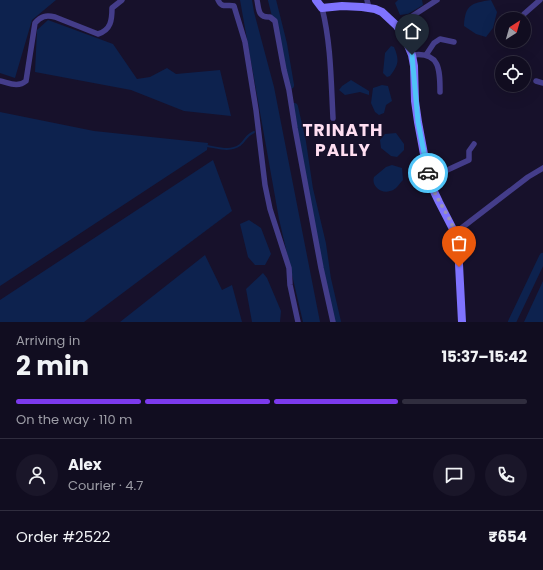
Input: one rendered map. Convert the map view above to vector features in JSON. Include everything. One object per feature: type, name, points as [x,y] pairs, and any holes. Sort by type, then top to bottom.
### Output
[{"type":"street","points":[[0,81],[18,86],[26,81],[35,23],[42,17],[55,17],[98,34],[107,30],[112,20],[112,8],[122,0]]},
{"type":"street","points":[[218,0],[221,5],[234,6],[245,42],[256,110],[265,184],[270,209],[289,268],[290,285],[298,322]]},
{"type":"street","points":[[257,0],[262,16],[264,18],[270,17],[274,20],[289,90],[294,128],[321,268],[333,322]]},
{"type":"street","points":[[316,0],[322,8],[326,23],[333,118]]},
{"type":"street","points":[[397,26],[427,3],[437,0]]},
{"type":"street","points":[[526,12],[539,1],[543,8]]},
{"type":"street","points":[[322,8],[368,4],[382,12],[397,26],[412,55],[418,122],[429,181],[455,233],[458,245],[462,322]]},
{"type":"street","points":[[426,55],[434,43],[440,38],[454,42]]},
{"type":"street","points":[[412,55],[426,55],[437,63],[440,70],[440,92]]},
{"type":"street","points":[[536,81],[543,83]]},
{"type":"street","points":[[429,181],[443,172],[469,160],[469,151],[474,144]]},
{"type":"street","points":[[455,233],[528,177],[542,169],[543,175]]},
{"type":"water","points":[[0,0],[56,0],[32,20],[15,78],[0,73]]},
{"type":"water","points":[[240,0],[252,0],[274,87],[320,322],[303,322],[279,219]]},
{"type":"water","points":[[398,0],[422,0],[423,5],[408,14],[400,15],[395,3]]},
{"type":"water","points":[[491,0],[497,12],[495,12],[493,28],[486,37],[476,34],[464,26],[468,9],[479,2]]},
{"type":"water","points":[[48,20],[113,44],[137,79],[150,77],[167,68],[176,74],[220,70],[231,116],[184,111],[131,90],[35,72],[37,30]]},
{"type":"water","points":[[391,46],[394,47],[396,52],[397,63],[390,76],[387,77],[383,73],[385,53]]},
{"type":"water","points":[[351,80],[369,91],[369,95],[360,92],[345,95],[339,90]]},
{"type":"water","points":[[382,85],[388,86],[392,101],[386,105],[384,113],[379,115],[375,112],[371,103],[373,88]]},
{"type":"water","points":[[0,112],[94,131],[208,143],[207,150],[0,286]]},
{"type":"water","points":[[396,133],[404,144],[404,150],[397,157],[391,156],[381,148],[380,140],[385,134]]},
{"type":"water","points":[[213,160],[232,211],[84,322],[0,322],[0,300]]},
{"type":"water","points":[[392,165],[402,168],[403,180],[396,188],[392,190],[387,192],[380,190],[375,186],[373,180],[374,177],[386,167]]},
{"type":"water","points":[[249,220],[261,228],[271,254],[265,265],[255,265],[248,257],[240,224]]},
{"type":"water","points":[[205,255],[222,290],[232,285],[242,322],[120,322]]},
{"type":"water","points":[[263,273],[267,278],[281,311],[280,322],[252,322],[246,289]]},
{"type":"water","points":[[543,281],[543,322],[524,322]]},
{"type":"waterway","points":[[272,0],[283,44],[290,85]]},
{"type":"waterway","points":[[294,107],[302,142],[309,189],[322,244],[327,279],[337,322]]},
{"type":"waterway","points":[[207,146],[224,149],[236,147],[254,132]]},
{"type":"waterway","points":[[512,322],[543,257]]},
{"type":"way so far","points":[[428,173],[429,181],[455,233],[458,245],[459,267]]},
{"type":"district","name":"TRINATH PALLY","points":[[343,140]]},
{"type":"route","points":[[412,55],[414,66],[415,101],[428,173]]}]
